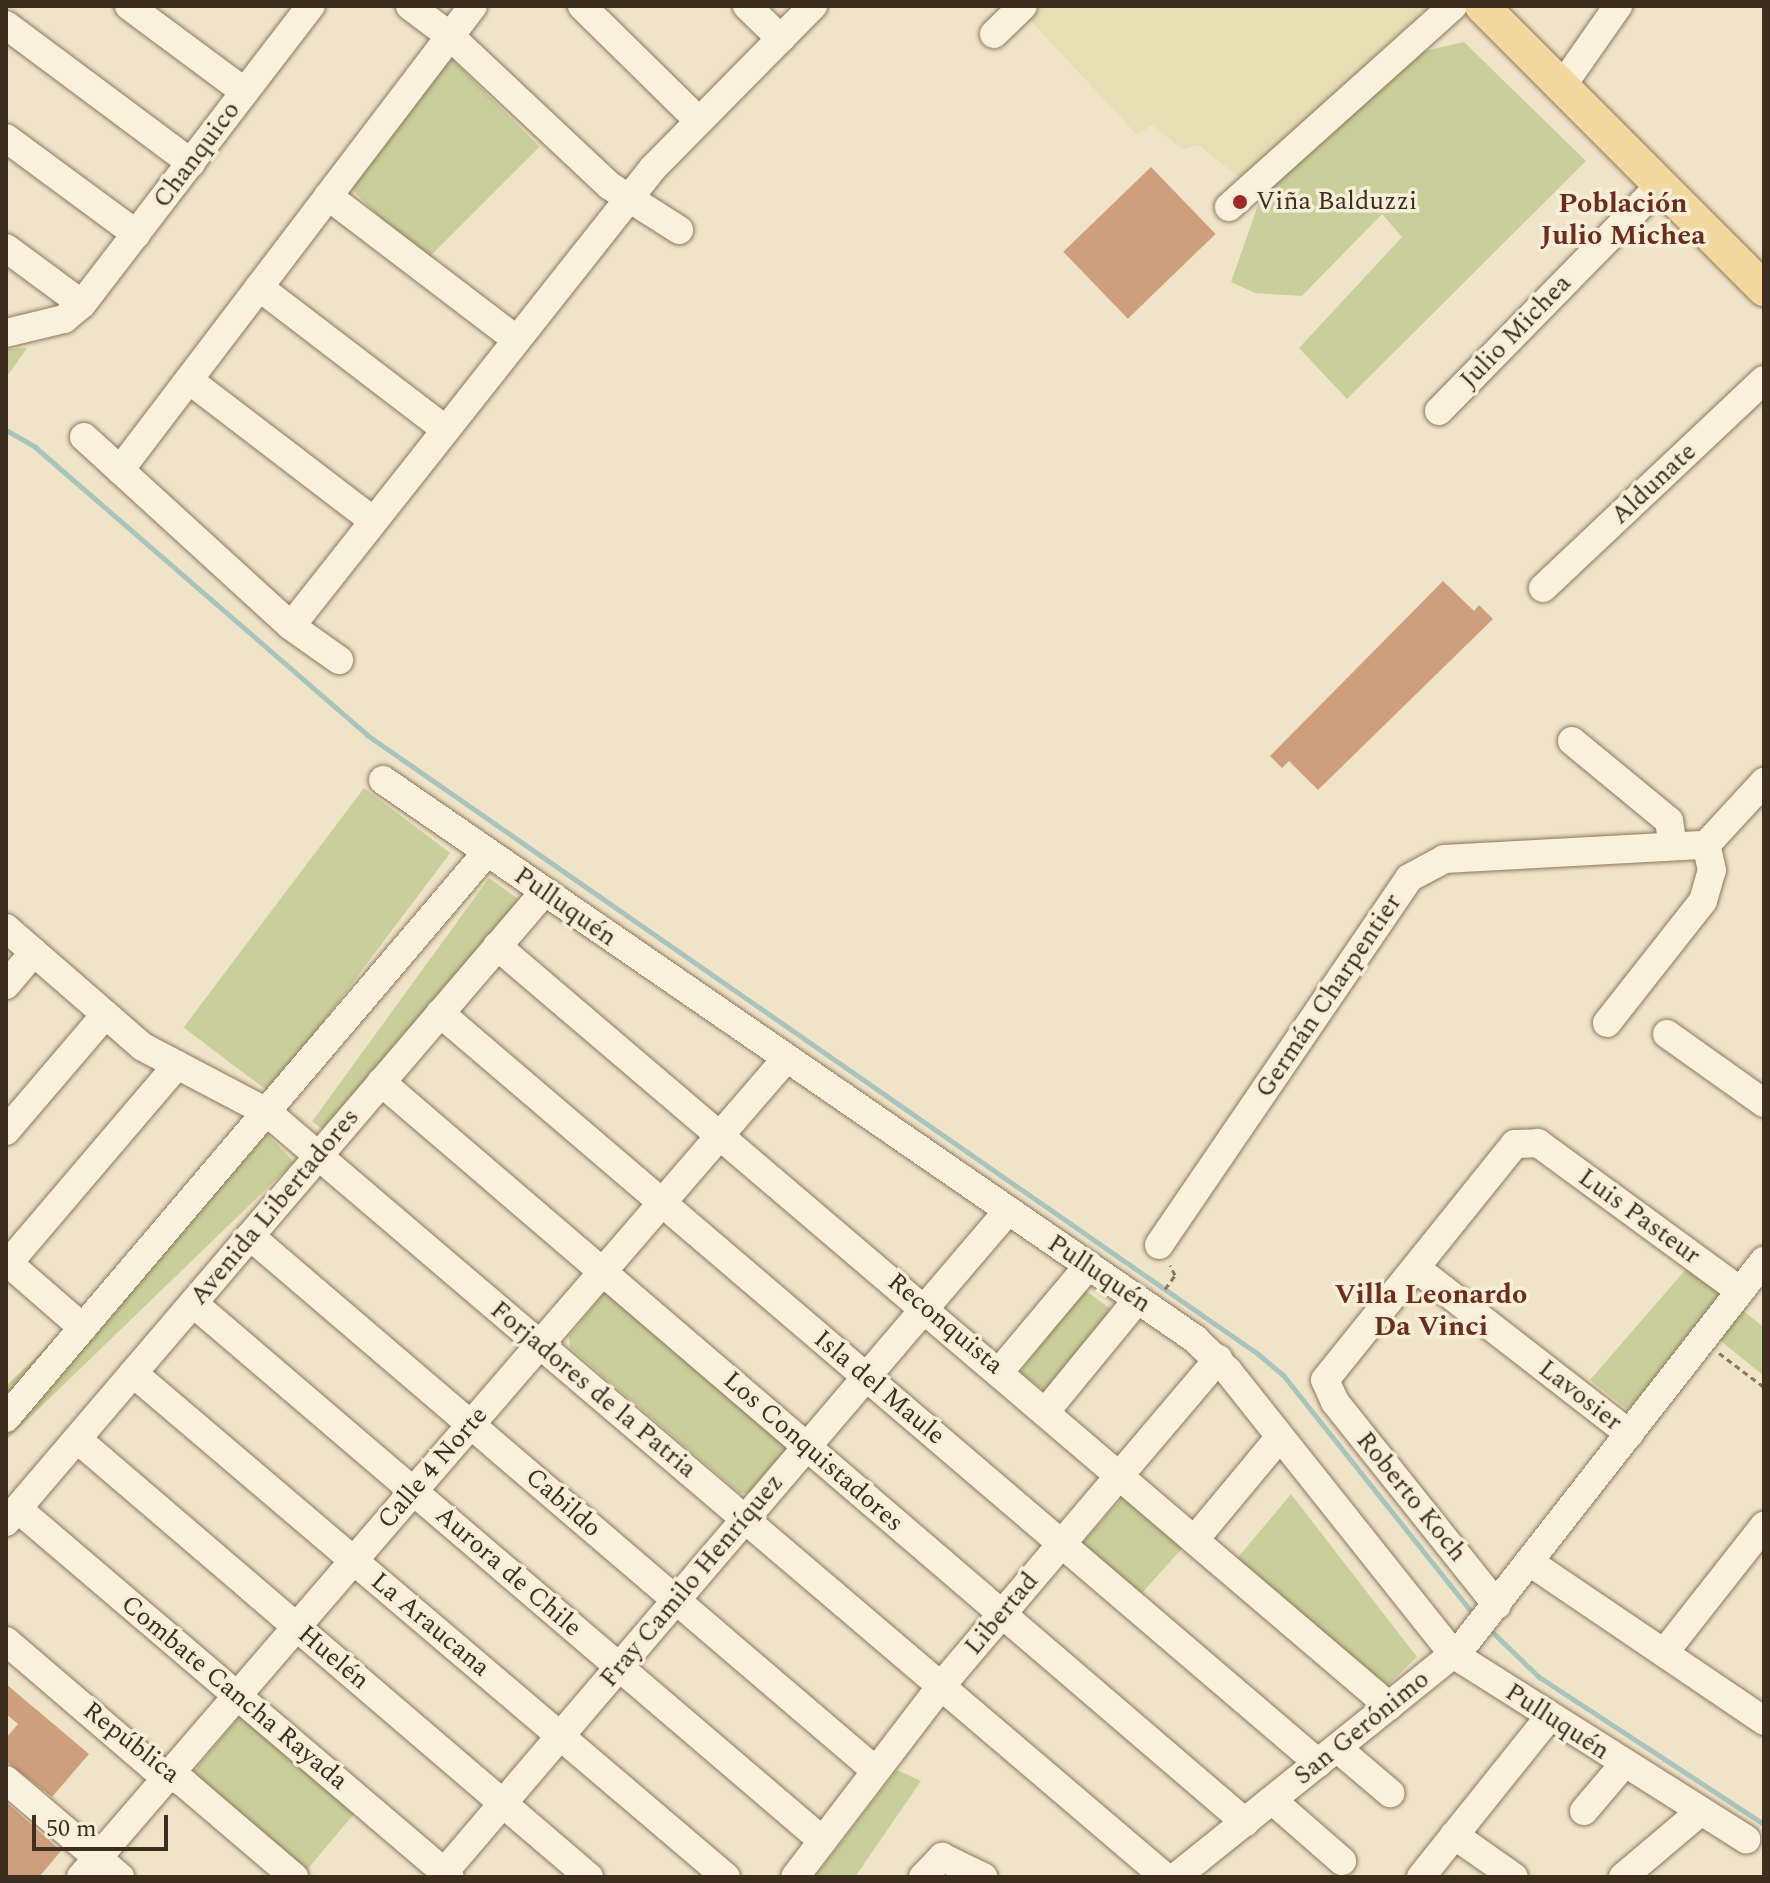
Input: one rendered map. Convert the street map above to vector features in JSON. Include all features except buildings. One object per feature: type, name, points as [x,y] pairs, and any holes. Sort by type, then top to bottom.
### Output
[{"type":"main road","points":[[1482,6],[1764,289]]},
{"type":"street","points":[[129,6],[245,92]]},
{"type":"street","points":[[410,6],[450,36],[627,199],[679,230]]},
{"type":"street","points":[[120,470],[473,6]]},
{"type":"street","points":[[582,6],[699,121]]},
{"type":"street","points":[[747,6],[781,39]]},
{"type":"street","points":[[291,626],[627,199],[813,6]]},
{"type":"street","points":[[994,34],[1023,6]]},
{"type":"street","points":[[1229,207],[1453,6]]},
{"type":"street","points":[[1562,86],[1618,6]]},
{"type":"street","name":"Chanquico","points":[[82,304],[245,92],[301,9]]},
{"type":"street","points":[[6,25],[191,163]]},
{"type":"street","points":[[6,138],[136,234]]},
{"type":"street","name":"Julio Michea","points":[[1439,411],[1660,185]]},
{"type":"street","points":[[328,196],[516,339]]},
{"type":"street","points":[[6,248],[82,304],[64,319],[6,333]]},
{"type":"street","points":[[259,287],[445,429]]},
{"type":"street","points":[[189,380],[372,520]]},
{"type":"street","name":"Aldunate","points":[[1543,588],[1764,380]]},
{"type":"street","points":[[84,437],[291,626],[339,660]]},
{"type":"street","points":[[1572,741],[1669,821],[1673,846]]},
{"type":"street","name":"Pulluquén","points":[[383,780],[1007,1212],[1088,1266],[1150,1296],[1218,1359],[1453,1654],[1623,1765],[1746,1839]]},
{"type":"street","points":[[1607,1023],[1703,901],[1712,870],[1706,845],[1764,782]]},
{"type":"street","name":"Germán Charpentier","points":[[1159,1245],[1409,878],[1444,859],[1706,845]]},
{"type":"street","points":[[6,1418],[487,852]]},
{"type":"street","name":"Avenida Libertadores","points":[[12,1515],[544,892]]},
{"type":"street","name":"Forjadores de la Patria","points":[[6,928],[143,1047],[267,1112],[1165,1877]]},
{"type":"street","name":"Reconquista","points":[[497,946],[1122,1473],[1389,1706]]},
{"type":"street","points":[[6,985],[34,952]]},
{"type":"street","name":"Isla del Maule","points":[[440,1013],[1062,1544],[1328,1755],[1390,1793]]},
{"type":"street","points":[[6,1131],[105,1015]]},
{"type":"street","points":[[1667,1034],[1764,1103]]},
{"type":"street","name":"Calle 4 Norte","points":[[89,1867],[785,1060]]},
{"type":"street","points":[[83,1328],[7,1264],[177,1065]]},
{"type":"street","name":"Los Conquistadores","points":[[381,1082],[1245,1822]]},
{"type":"street","name":"Luis Pasteur","points":[[1417,1269],[1515,1144],[1538,1143],[1740,1291]]},
{"type":"street","name":"Fray Camilo Henríquez","points":[[445,1875],[1007,1212]]},
{"type":"street","name":"Cabildo","points":[[250,1236],[876,1771]]},
{"type":"street","name":"San Gerónimo","points":[[1194,1872],[1245,1822],[1453,1654],[1531,1563],[1764,1261]]},
{"type":"street","points":[[1000,1371],[1088,1266]]},
{"type":"street","name":"Roberto Koch","points":[[1417,1269],[1325,1380],[1326,1387],[1488,1616]]},
{"type":"street","name":"Lavosier","points":[[1417,1269],[1630,1434]]},
{"type":"street","points":[[1047,1410],[1150,1296]]},
{"type":"street","name":"Aurora de Chile","points":[[193,1303],[823,1841]]},
{"type":"street","name":"Libertad","points":[[795,1877],[941,1686],[1218,1359]]},
{"type":"street","name":"La Araucana","points":[[133,1373],[726,1877]]},
{"type":"street","points":[[1196,1538],[1280,1437]]},
{"type":"street","name":"Huelén","points":[[77,1439],[589,1877]]},
{"type":"street","name":"Combate Cancha Rayada","points":[[12,1515],[237,1696],[445,1875]]},
{"type":"street","points":[[1664,1653],[1764,1526]]},
{"type":"street","points":[[1531,1563],[1764,1721]]},
{"type":"street","name":"República","points":[[6,1641],[294,1877]]},
{"type":"street","points":[[1421,1877],[1549,1717]]},
{"type":"street","points":[[1584,1811],[1623,1765]]},
{"type":"street","points":[[6,1780],[89,1867],[120,1877]]},
{"type":"street","points":[[1272,1800],[1342,1861]]},
{"type":"street","points":[[1623,1877],[1700,1812]]},
{"type":"street","points":[[1454,1835],[1514,1877]]},
{"type":"street","points":[[933,1867],[983,1877]]},
{"type":"path","points":[[1150,1296],[1175,1275]]},
{"type":"path","points":[[1702,1340],[1764,1387]]},
{"type":"shaded area","points":[[1017,6],[1428,6],[1242,180],[1199,145],[1182,149],[1152,125],[1137,135]]},
{"type":"green space","points":[[1464,42],[1586,161],[1347,399],[1299,348],[1402,237],[1382,214],[1302,296],[1255,293],[1231,282],[1264,188],[1415,53]]},
{"type":"green space","points":[[452,59],[540,147],[424,262],[337,174]]},
{"type":"green space","points":[[27,348],[6,378],[6,349]]},
{"type":"green space","points":[[364,788],[450,853],[270,1093],[183,1028]]},
{"type":"green space","points":[[489,878],[519,900],[342,1143],[312,1122]]},
{"type":"green space","points":[[267,1134],[294,1162],[6,1440],[6,1386]]},
{"type":"green space","points":[[1687,1268],[1764,1327],[1764,1376],[1701,1325],[1628,1410],[1590,1380]]},
{"type":"green space","points":[[1082,1288],[1115,1312],[1053,1397],[1020,1373]]},
{"type":"green space","points":[[604,1293],[616,1295],[788,1435],[786,1453],[750,1493],[740,1493],[570,1348],[569,1336]]},
{"type":"green space","points":[[1127,1493],[1185,1545],[1139,1596],[1081,1544]]},
{"type":"green space","points":[[1291,1494],[1417,1657],[1388,1685],[1235,1561]]},
{"type":"green space","points":[[241,1715],[356,1811],[307,1870],[192,1773]]},
{"type":"green space","points":[[897,1770],[921,1781],[855,1877],[815,1877]]},
{"type":"waterway","points":[[6,430],[35,447],[367,735],[1258,1354],[1283,1375],[1475,1616]]},
{"type":"waterway","points":[[1488,1628],[1539,1677],[1764,1824]]},
{"type":"place","name":"Viña Balduzzi","points":[[1240,202]]},
{"type":"district","name":"Población Julio Michea","points":[[1623,220]]},
{"type":"district","name":"Villa Leonardo Da Vinci","points":[[1431,1311]]}]
